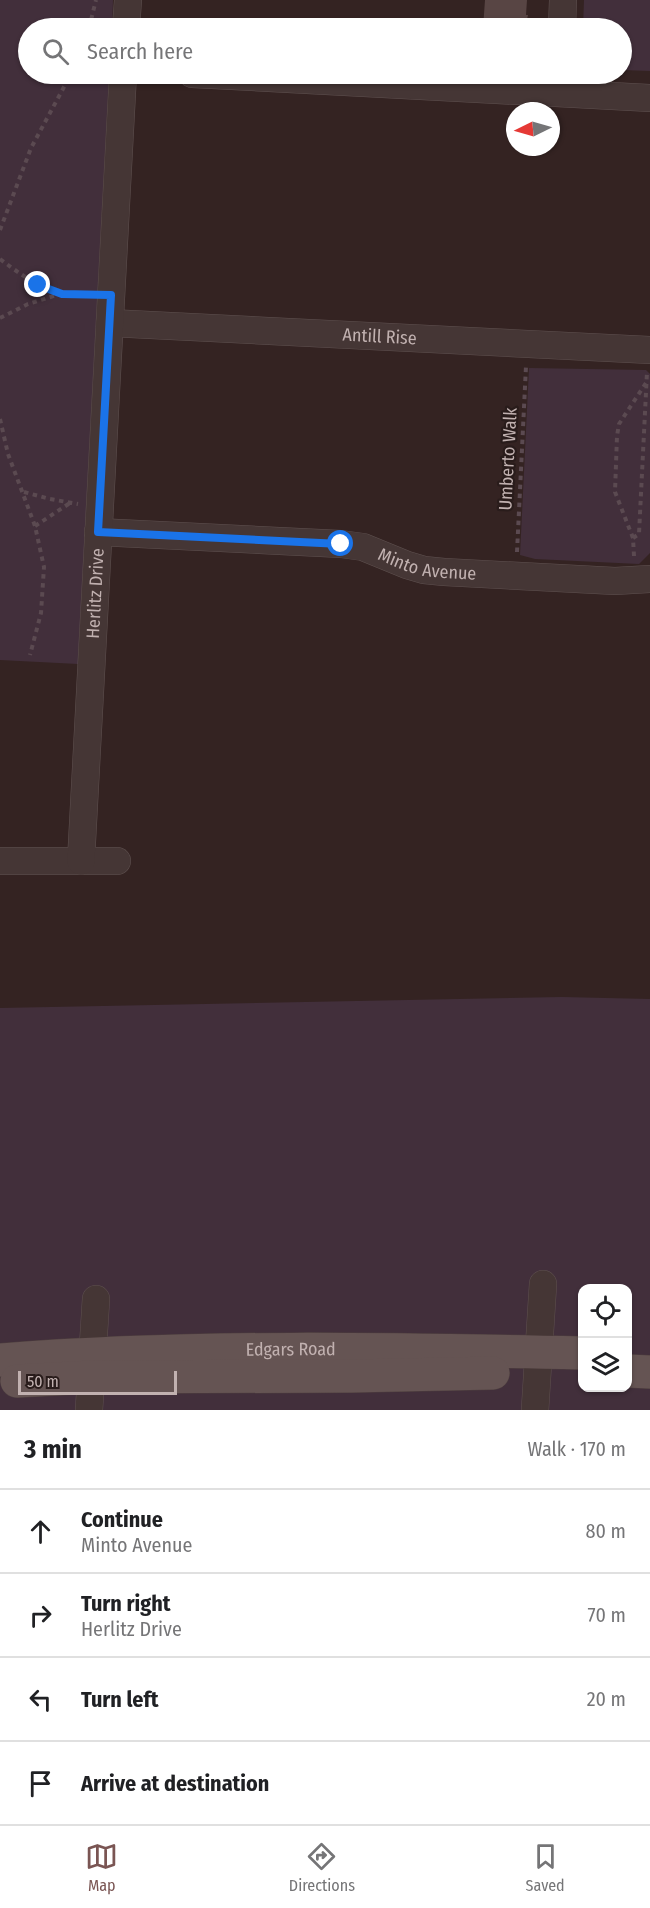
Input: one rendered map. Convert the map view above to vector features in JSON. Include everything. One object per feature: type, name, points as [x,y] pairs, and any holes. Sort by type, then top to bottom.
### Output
[{"type":"main road","name":"Edgars Road","points":[[0,1360],[92,1365],[360,1349],[537,1362],[578,1369]]},
{"type":"main road","name":"Edgars Road","points":[[537,1362],[578,1354]]},
{"type":"main road","points":[[632,1354],[650,1355]]},
{"type":"main road","name":"Edgars Road","points":[[0,1383],[92,1365]]},
{"type":"main road","points":[[632,1371],[650,1372]]},
{"type":"street","points":[[127,18],[128,0]]},
{"type":"street","points":[[562,18],[563,0]]},
{"type":"street","name":"Herlitz Drive","points":[[81,861],[122,84]]},
{"type":"street","points":[[570,84],[650,98]]},
{"type":"street","name":"Antill Rise","points":[[110,323],[649,350]]},
{"type":"street","name":"Minto Avenue","points":[[98,532],[341,544],[363,547],[424,570],[642,580]]},
{"type":"street","points":[[0,861],[117,861]]},
{"type":"street","points":[[535,1410],[543,1284]]},
{"type":"street","points":[[89,1410],[96,1299]]},
{"type":"path","points":[[92,18],[96,0]]},
{"type":"path","points":[[0,230],[31,148],[66,84]]},
{"type":"path","points":[[0,259],[30,280],[62,294]]},
{"type":"path","points":[[0,318],[28,304],[62,294],[111,295]]},
{"type":"path","points":[[633,538],[639,534],[649,350]]},
{"type":"path","name":"Umberto Walk","points":[[516,553],[526,366]]},
{"type":"path","points":[[642,580],[633,538],[615,492],[619,424],[647,383]]},
{"type":"path","points":[[0,419],[8,454],[35,526],[44,567],[41,613],[30,655]]},
{"type":"path","points":[[23,492],[70,503],[100,504]]},
{"type":"path","points":[[35,526],[70,503]]},
{"type":"shaded area","points":[[0,0],[113,0],[112,18],[18,18],[18,84],[108,84],[78,664],[0,660]]},
{"type":"shaded area","points":[[584,0],[650,0],[650,71],[632,70],[632,18],[583,18]]},
{"type":"shaded area","points":[[529,368],[646,370],[650,374],[650,553],[639,564],[535,559],[520,555]]},
{"type":"shaded area","points":[[562,997],[650,999],[650,1410],[0,1410],[0,1008]]},
{"type":"building","points":[[485,0],[527,0],[527,18],[484,18]]},
{"type":"route","points":[[38,285],[62,294],[111,295],[98,532],[341,544]]}]
